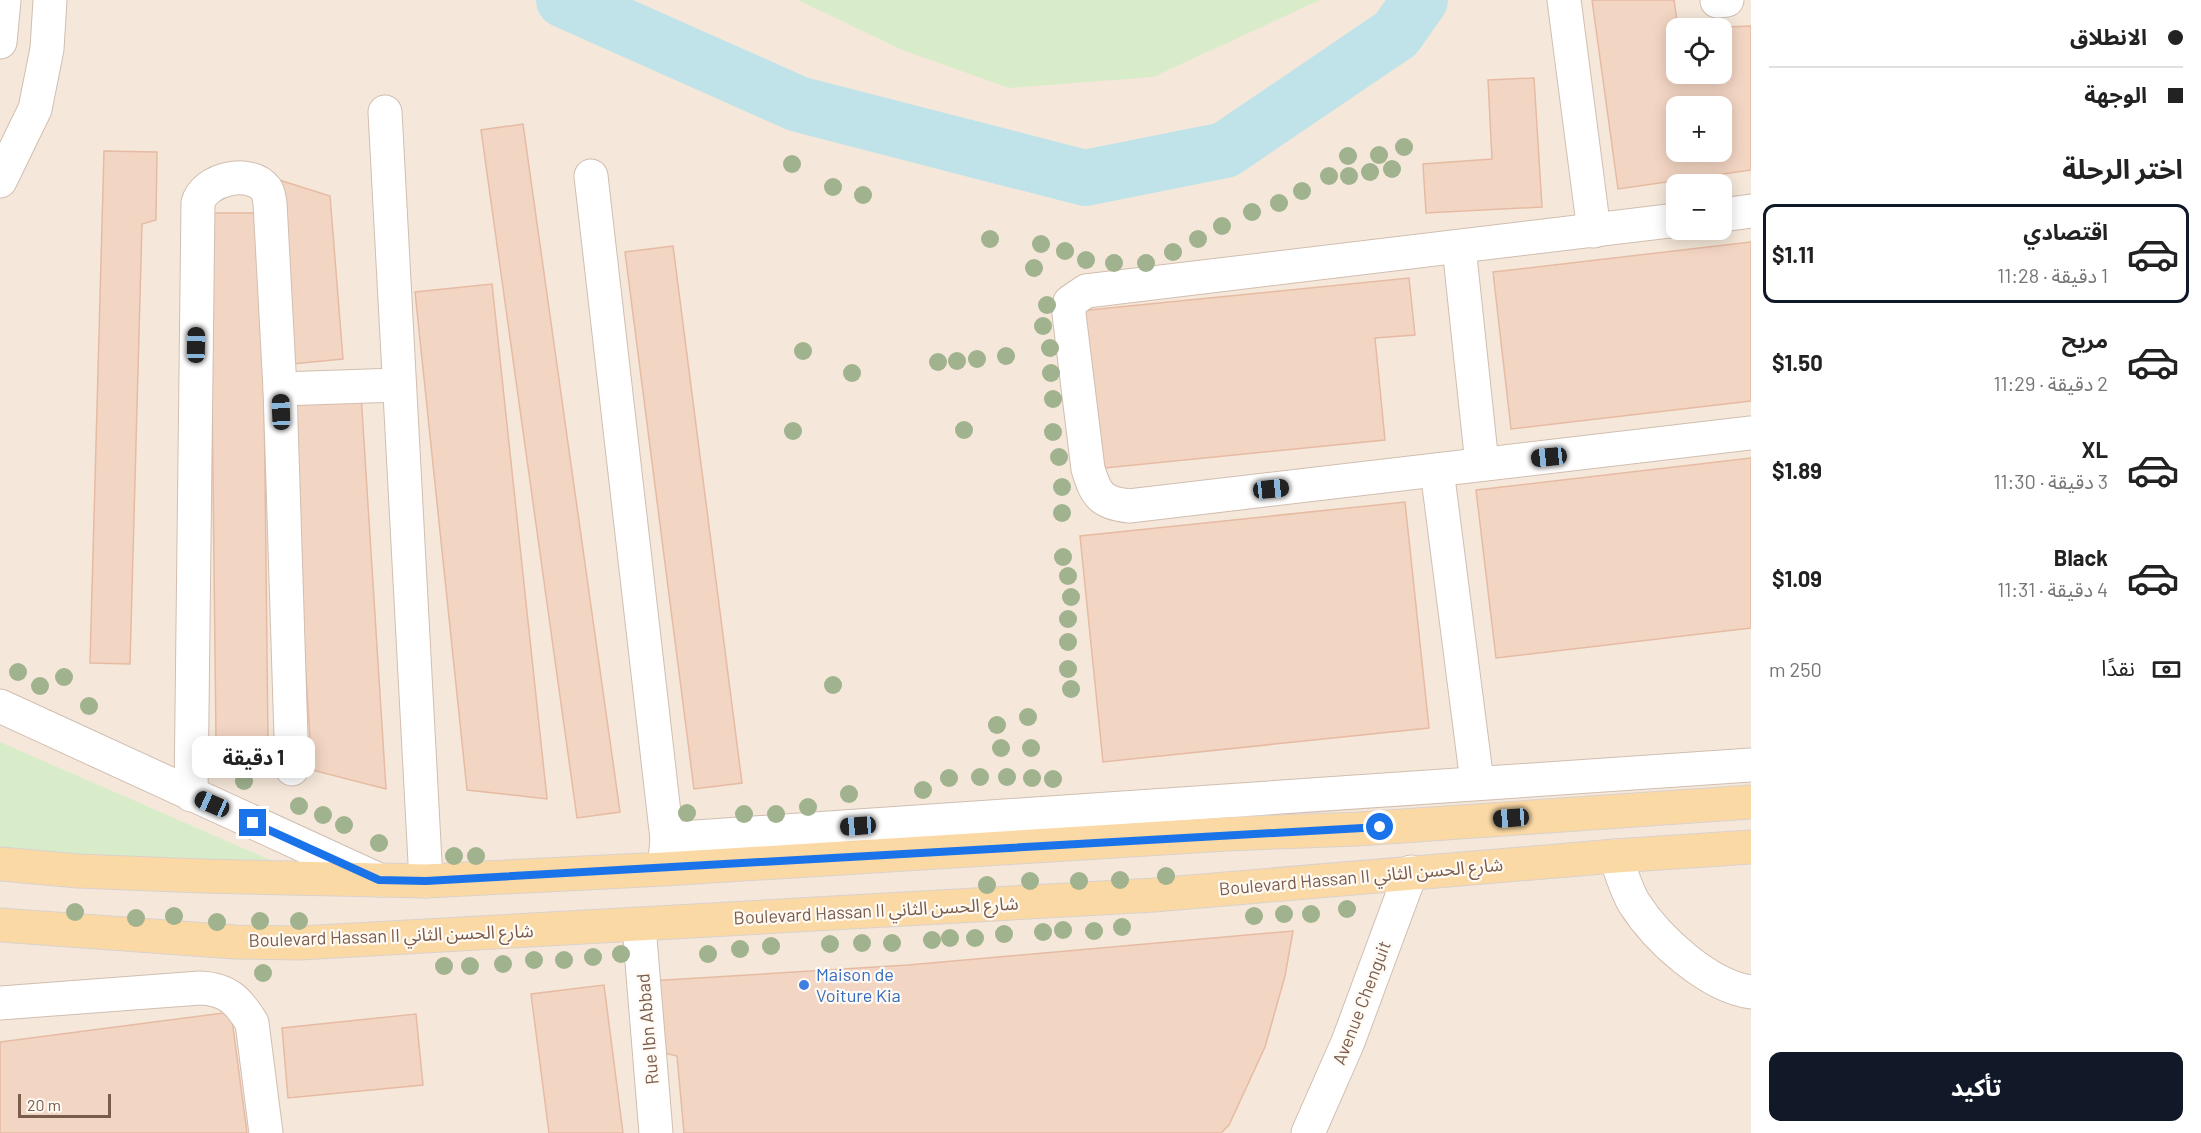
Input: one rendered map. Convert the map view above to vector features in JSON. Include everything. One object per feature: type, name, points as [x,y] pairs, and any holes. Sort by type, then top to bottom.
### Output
[{"type":"main road","points":[[0,864],[78,871],[426,881],[665,854],[1358,829],[1751,802]]},
{"type":"main road","name":"Boulevard Hassan II شارع الحسن الثاني","points":[[0,925],[235,942],[300,943],[639,926],[1154,895],[1411,872],[1751,847]]},
{"type":"street","points":[[1564,0],[1594,231]]},
{"type":"street","points":[[0,181],[35,109],[48,49],[50,4]]},
{"type":"street","points":[[385,112],[426,881]]},
{"type":"street","points":[[591,176],[665,854],[1477,782],[1751,765]]},
{"type":"street","points":[[191,795],[198,203],[200,194],[216,182],[234,179],[253,181],[268,192],[280,389],[292,769]]},
{"type":"street","points":[[1732,214],[1751,211]]},
{"type":"street","points":[[1666,221],[1086,291],[1072,299],[1068,306],[1088,469],[1094,488],[1102,499],[1113,504],[1129,506],[1751,433]]},
{"type":"street","points":[[1459,247],[1482,464]]},
{"type":"street","points":[[280,389],[398,385]]},
{"type":"street","points":[[1437,470],[1477,782]]},
{"type":"street","points":[[0,706],[379,880]]},
{"type":"street","points":[[1615,856],[1633,902],[1651,925],[1684,958],[1712,976],[1751,992]]},
{"type":"street","name":"Avenue Chenguit","points":[[1308,1133],[1348,1042],[1411,872]]},
{"type":"street","name":"Rue Ibn Abbad","points":[[639,926],[656,1133]]},
{"type":"street","points":[[0,1002],[200,988],[226,992],[243,1008],[252,1023],[266,1133]]},
{"type":"shaded area","points":[[0,0],[1751,0],[1751,1133],[0,1133]]},
{"type":"green space","points":[[798,0],[1320,0],[1153,77],[1009,88],[900,49]]},
{"type":"green space","points":[[0,742],[277,863],[0,860]]},
{"type":"building","points":[[1592,0],[1674,0],[1677,18],[1666,18],[1666,84],[1732,84],[1732,27],[1751,26],[1751,170],[1723,174],[1666,174],[1666,182],[1618,189]]},
{"type":"building","points":[[1534,78],[1542,207],[1426,213],[1423,164],[1492,159],[1488,80]]},
{"type":"building","points":[[523,124],[620,812],[577,818],[481,130]]},
{"type":"building","points":[[104,151],[157,152],[156,220],[142,224],[130,664],[90,663]]},
{"type":"building","points":[[276,179],[330,196],[343,359],[292,364]]},
{"type":"building","points":[[210,213],[262,213],[268,739],[216,740]]},
{"type":"building","points":[[1751,242],[1751,401],[1511,429],[1493,272]]},
{"type":"building","points":[[673,246],[742,783],[694,789],[625,252]]},
{"type":"building","points":[[1409,278],[1415,335],[1375,338],[1385,440],[1095,469],[1079,311]]},
{"type":"building","points":[[492,284],[547,799],[467,790],[415,292]]},
{"type":"building","points":[[361,394],[386,789],[312,770],[288,399]]},
{"type":"building","points":[[1751,458],[1751,628],[1496,658],[1476,490]]},
{"type":"building","points":[[1405,502],[1429,728],[1103,762],[1080,536]]},
{"type":"building","points":[[1293,931],[1285,976],[1265,1047],[1229,1125],[1221,1133],[684,1133],[677,1056],[655,1051],[649,981],[908,965]]},
{"type":"building","points":[[604,985],[623,1133],[549,1133],[531,994]]},
{"type":"building","points":[[231,1012],[247,1133],[0,1133],[0,1042]]},
{"type":"building","points":[[416,1014],[423,1085],[288,1098],[282,1028]]},
{"type":"waterway","points":[[564,0],[798,104],[1085,178],[1225,150],[1396,34],[1420,0]]},
{"type":"place","name":"Maison de Voiture Kia","points":[[804,985]]},
{"type":"route","points":[[253,823],[379,880],[426,881],[1380,827]]}]
